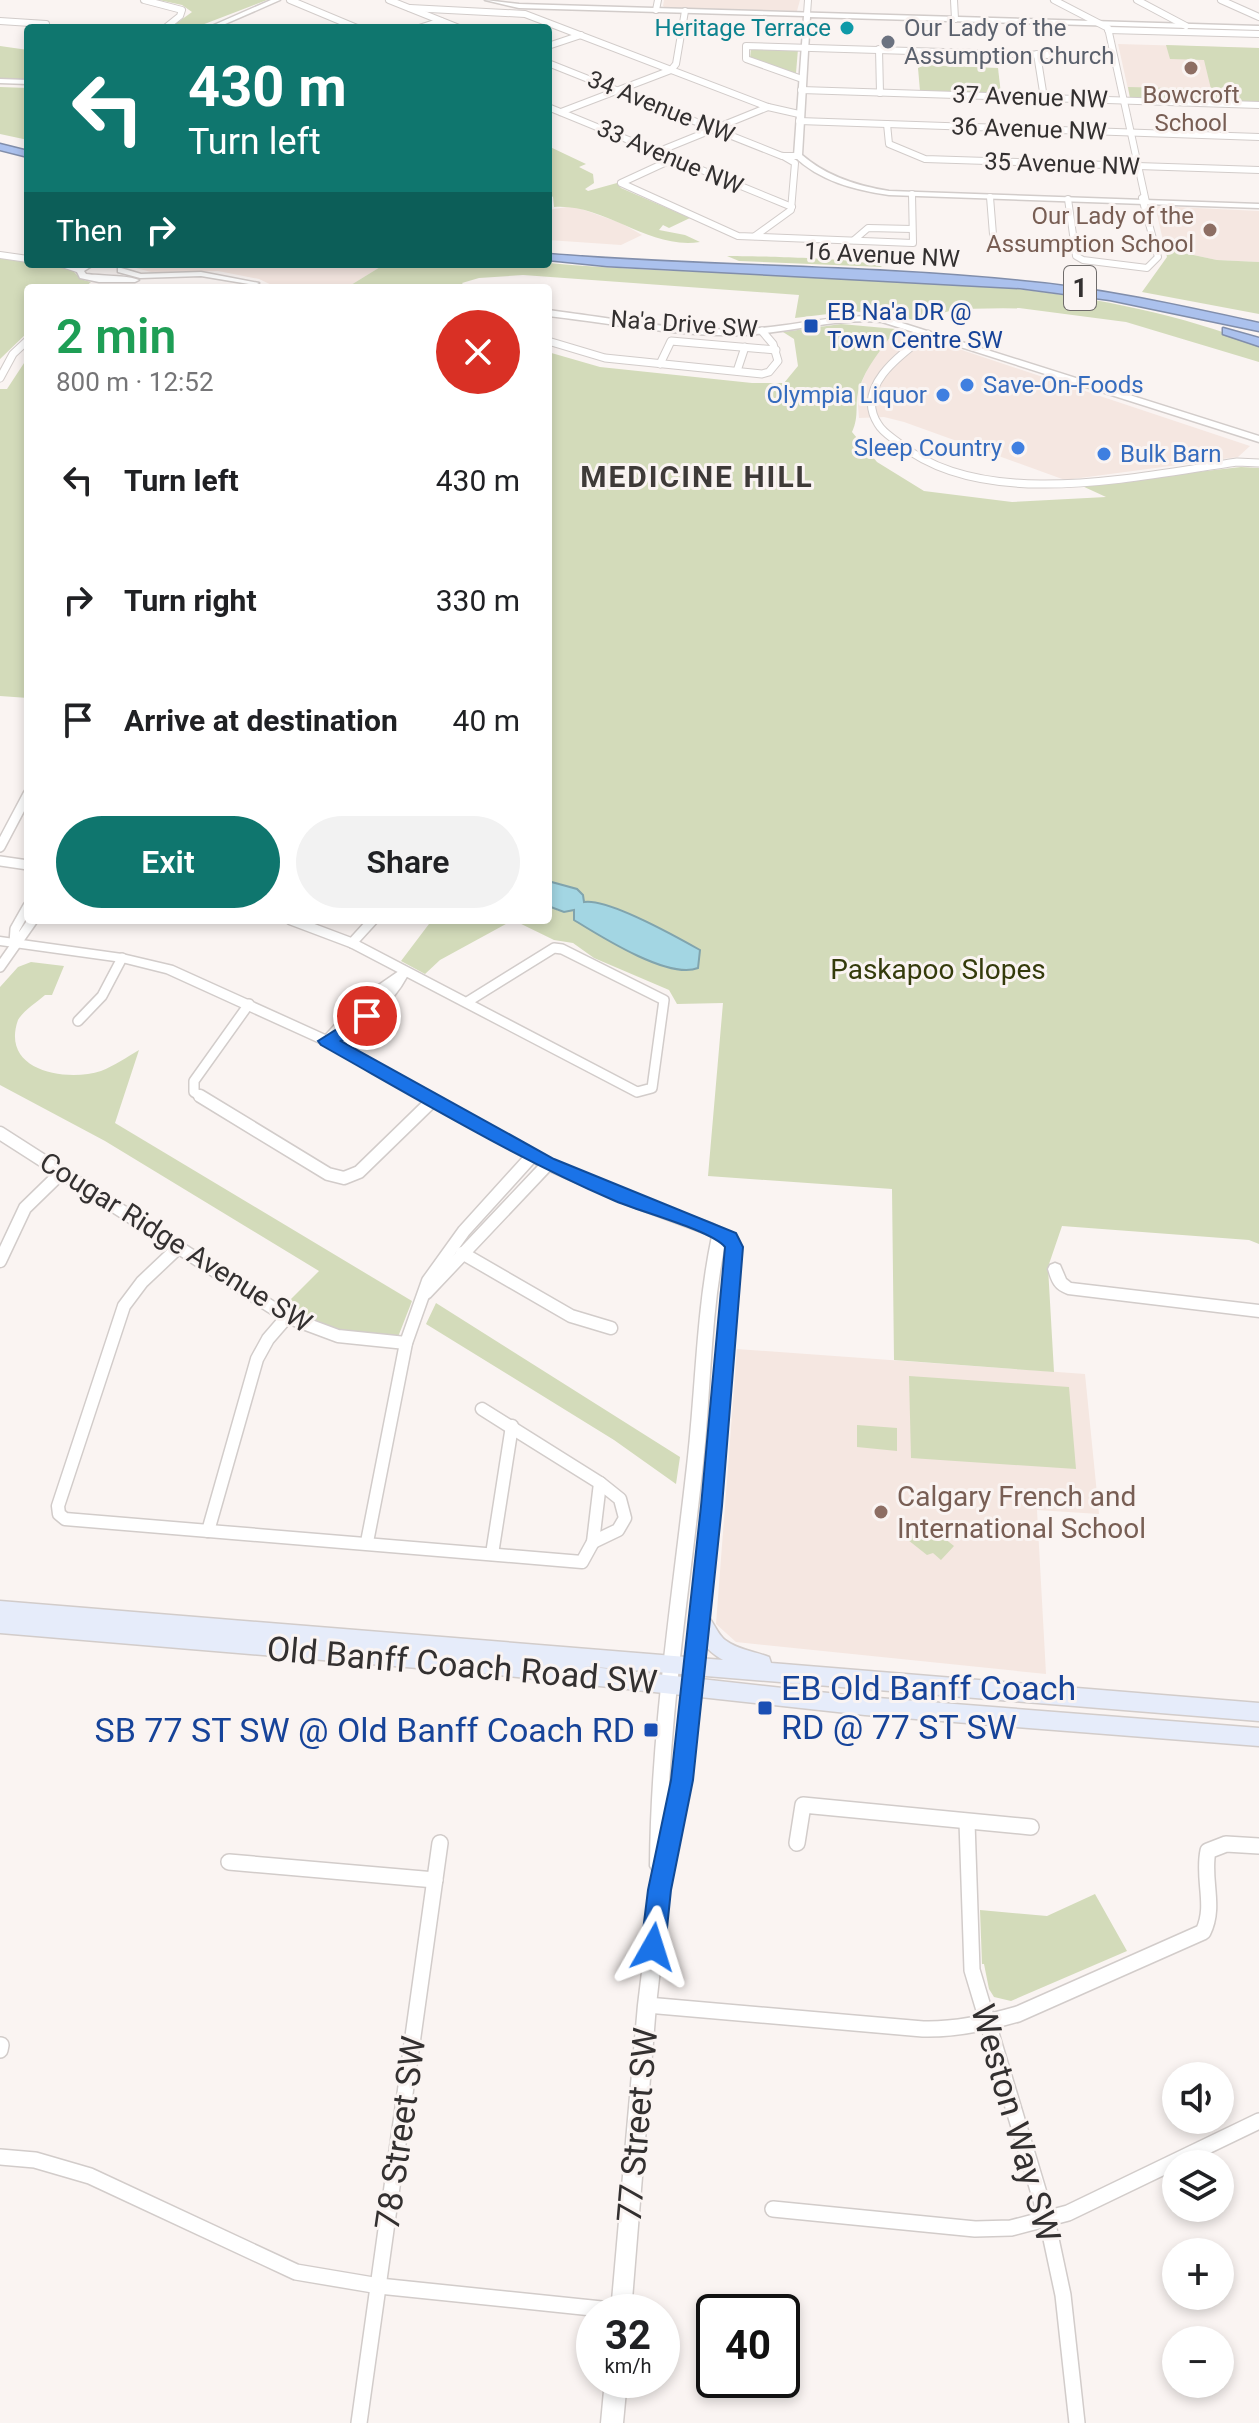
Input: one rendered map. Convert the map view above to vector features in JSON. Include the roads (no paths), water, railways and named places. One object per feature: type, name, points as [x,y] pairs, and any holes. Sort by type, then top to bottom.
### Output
[{"type":"highway","points":[[0,136],[24,141]]},
{"type":"highway","points":[[0,146],[24,152]]},
{"type":"highway","points":[[0,159],[24,164]]},
{"type":"highway","points":[[552,246],[721,267]]},
{"type":"highway","points":[[552,258],[644,269],[721,267]]},
{"type":"highway","name":"16 Avenue NW","points":[[721,267],[940,279],[1076,291],[1259,322]]},
{"type":"highway","name":"16 Avenue NW","points":[[721,267],[968,276],[1118,290],[1259,322]]},
{"type":"highway","points":[[940,279],[1027,287],[1118,302],[1202,323],[1259,342]]},
{"type":"main road","name":"Old Banff Coach Road SW","points":[[0,1610],[1259,1712]]},
{"type":"main road","points":[[700,1619],[710,1641],[729,1654],[779,1667],[862,1680]]},
{"type":"main road","name":"Old Banff Coach Road SW","points":[[0,1624],[417,1658],[865,1706],[1259,1737]]},
{"type":"street","points":[[144,0],[182,10],[170,24]]},
{"type":"street","points":[[220,24],[277,0]]},
{"type":"street","points":[[290,0],[347,24]]},
{"type":"street","points":[[389,0],[449,24]]},
{"type":"street","points":[[488,0],[510,6],[807,18],[1259,28]]},
{"type":"street","points":[[656,10],[658,0]]},
{"type":"street","points":[[808,0],[798,156],[808,166],[873,191],[1259,206]]},
{"type":"street","points":[[954,0],[955,19]]},
{"type":"street","points":[[1054,0],[1102,23],[1108,30],[1143,201],[1146,202],[1158,257],[1147,268],[1083,260],[1076,256],[1068,199]]},
{"type":"street","points":[[1137,0],[1186,26]]},
{"type":"street","points":[[1221,0],[1259,15]]},
{"type":"street","name":"36 Avenue NW","points":[[410,8],[519,12],[551,24]]},
{"type":"street","points":[[561,112],[671,70],[676,64],[685,11]]},
{"type":"street","points":[[701,12],[807,18]]},
{"type":"street","points":[[0,21],[46,24]]},
{"type":"street","points":[[432,24],[441,21]]},
{"type":"street","name":"36 Avenue NW","points":[[552,24],[799,118],[1259,137]]},
{"type":"street","points":[[1108,30],[1259,34]]},
{"type":"street","points":[[552,45],[581,35]]},
{"type":"street","points":[[802,79],[753,64],[746,59],[746,46],[1114,57]]},
{"type":"street","points":[[879,49],[880,93]]},
{"type":"street","points":[[1037,54],[1044,98]]},
{"type":"street","name":"34 Avenue NW","points":[[552,65],[782,156],[798,156]]},
{"type":"street","points":[[0,82],[24,84]]},
{"type":"street","name":"37 Avenue NW","points":[[801,90],[1259,105]]},
{"type":"street","points":[[657,152],[768,107]]},
{"type":"street","name":"33 Avenue NW","points":[[552,109],[792,207]]},
{"type":"street","name":"35 Avenue NW","points":[[887,124],[889,144],[925,159],[1259,170]]},
{"type":"street","name":"34 Avenue NW","points":[[774,153],[798,156]]},
{"type":"street","points":[[755,236],[792,207],[795,163],[782,156]]},
{"type":"street","points":[[673,159],[621,183],[738,236],[913,243],[912,194]]},
{"type":"street","points":[[794,174],[808,166]]},
{"type":"street","points":[[759,194],[781,196],[794,191]]},
{"type":"street","points":[[990,197],[994,247]]},
{"type":"street","points":[[854,240],[868,228],[912,229]]},
{"type":"street","points":[[0,253],[24,256]]},
{"type":"street","points":[[74,268],[85,277],[99,280],[200,278],[224,284]]},
{"type":"street","points":[[80,270],[84,268]]},
{"type":"street","points":[[99,280],[114,277],[119,268]]},
{"type":"street","points":[[122,268],[140,276],[201,274],[260,284]]},
{"type":"street","name":"Na'a Drive SW","points":[[552,313],[721,331],[762,331],[851,317],[891,322],[1259,439]]},
{"type":"street","points":[[552,342],[605,358],[769,372],[778,361],[776,350],[762,331]]},
{"type":"street","points":[[928,334],[884,373],[872,392],[872,415],[880,428],[920,458],[953,472],[1012,483],[1050,485],[1237,462],[1259,463]]},
{"type":"street","points":[[660,364],[671,341],[776,350]]},
{"type":"street","points":[[698,368],[707,344]]},
{"type":"street","points":[[1,374],[24,345]]},
{"type":"street","points":[[737,371],[745,347]]},
{"type":"street","points":[[11,360],[24,351]]},
{"type":"street","name":"Na'a Drive SW","points":[[1096,389],[1108,396],[1242,440],[1259,452]]},
{"type":"street","points":[[1237,462],[1259,452]]},
{"type":"street","points":[[0,847],[24,801]]},
{"type":"street","points":[[0,861],[24,864]]},
{"type":"street","points":[[0,967],[7,942],[24,913]]},
{"type":"street","points":[[7,942],[28,924]]},
{"type":"street","points":[[302,924],[352,943],[404,973],[467,1002],[637,1092],[652,1088],[664,1000],[562,949],[554,948],[467,1002]]},
{"type":"street","points":[[352,943],[369,924]]},
{"type":"street","points":[[7,942],[122,958],[169,969],[327,1041],[431,1102],[548,1164],[720,1234]]},
{"type":"street","points":[[78,1021],[102,996],[122,958]]},
{"type":"street","points":[[327,1041],[351,1030],[398,987],[404,973]]},
{"type":"street","points":[[249,1004],[194,1081],[194,1092],[328,1174],[344,1178],[359,1172],[431,1102]]},
{"type":"street","name":"Cougar Ridge Avenue SW","points":[[0,1133],[287,1317],[338,1336],[406,1343]]},
{"type":"street","points":[[367,1542],[406,1343],[423,1296],[435,1268],[532,1156]]},
{"type":"street","points":[[423,1296],[548,1164]]},
{"type":"street","points":[[0,1261],[3,1246],[25,1208],[62,1172]]},
{"type":"street","name":"77 Street SW","points":[[622,2294],[660,1890],[682,1780],[700,1619],[734,1247],[729,1238],[720,1234],[658,1794],[660,1890]]},
{"type":"street","points":[[179,1247],[142,1282],[124,1306],[58,1506],[59,1514],[75,1522],[367,1542],[582,1562],[593,1542],[600,1483]]},
{"type":"street","points":[[462,1253],[571,1316],[611,1328]]},
{"type":"street","points":[[1055,1269],[1060,1283],[1068,1288],[1259,1311]]},
{"type":"street","points":[[208,1531],[257,1359],[268,1339],[287,1317]]},
{"type":"street","points":[[482,1409],[600,1483],[620,1499],[625,1518],[618,1530],[593,1542]]},
{"type":"street","points":[[492,1554],[512,1426]]},
{"type":"street","points":[[797,1843],[803,1805],[1031,1827]]},
{"type":"street","name":"Weston Way SW","points":[[967,1822],[972,1970],[1047,2220],[1063,2295],[1077,2423]]},
{"type":"street","name":"78 Street SW","points":[[359,2423],[440,1843]]},
{"type":"street","points":[[647,2005],[943,2030],[987,2024],[1018,2014],[1203,1932],[1210,1912],[1204,1865],[1208,1851],[1216,1845],[1228,1843],[1259,1846]]},
{"type":"street","points":[[229,1862],[435,1880]]},
{"type":"street","points":[[773,2209],[975,2229],[1011,2228],[1047,2220],[1259,2121]]},
{"type":"street","points":[[0,2157],[35,2160],[90,2176],[296,2272],[379,2286],[576,2306]]},
{"type":"street","points":[[612,2423],[614,2398]]},
{"type":"water","points":[[552,882],[577,889],[583,895],[584,902],[595,902],[625,912],[700,950],[698,968],[670,968],[653,962],[574,920],[574,910],[564,912],[552,908]]},
{"type":"place","name":"Heritage Terrace","points":[[847,28]]},
{"type":"place","name":"Our Lady of the Assumption Church","points":[[888,42]]},
{"type":"place","name":"Bowcroft School","points":[[1191,68]]},
{"type":"place","name":"Our Lady of the Assumption School","points":[[1210,230]]},
{"type":"place","name":"EB Na'a DR @ Town Centre SW","points":[[811,326]]},
{"type":"place","name":"Save-On-Foods","points":[[967,385]]},
{"type":"place","name":"Olympia Liquor","points":[[943,395]]},
{"type":"place","name":"Sleep Country","points":[[1018,448]]},
{"type":"place","name":"Bulk Barn","points":[[1104,454]]},
{"type":"place","name":"Calgary French and International School","points":[[881,1512]]},
{"type":"place","name":"EB Old Banff Coach RD @ 77 ST SW","points":[[765,1708]]},
{"type":"place","name":"SB 77 ST SW @ Old Banff Coach RD","points":[[651,1730]]},
{"type":"district","name":"MEDICINE HILL","points":[[697,477]]},
{"type":"park label","name":"Paskapoo Slopes","points":[[938,969]]}]
